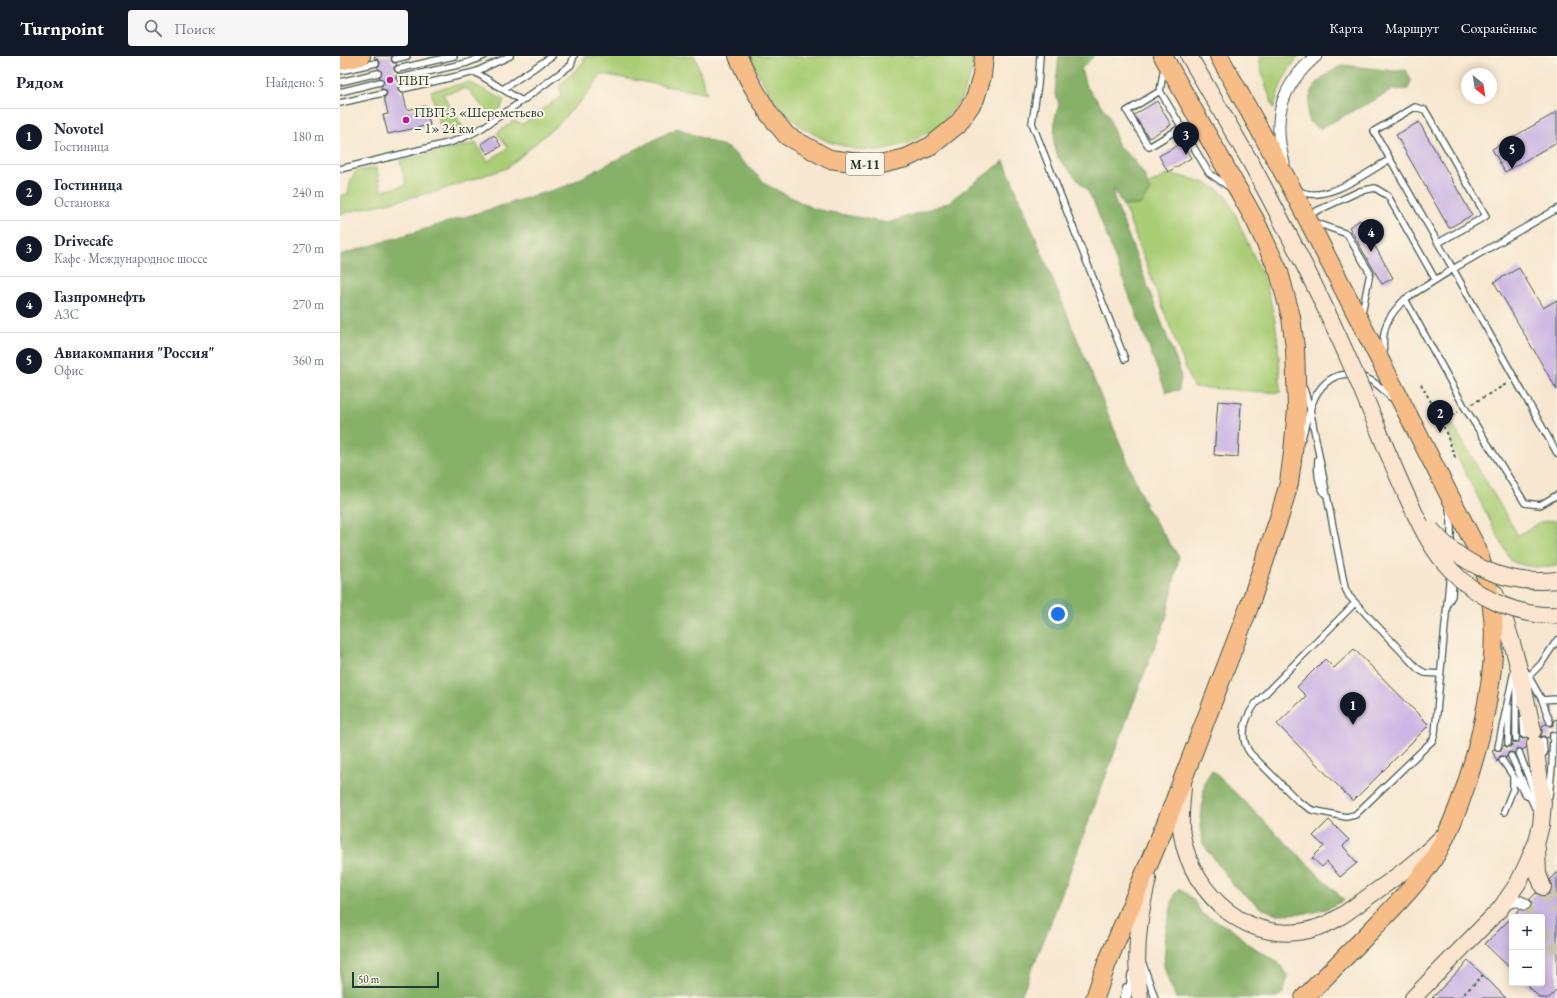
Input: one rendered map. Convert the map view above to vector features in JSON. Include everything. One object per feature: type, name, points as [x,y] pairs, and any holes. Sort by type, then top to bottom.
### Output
[{"type":"main road","name":"М-11","points":[[738,56],[749,80],[769,114],[787,136],[829,159],[877,165],[906,158],[931,146],[958,124],[975,99],[982,76],[984,56]]},
{"type":"main road","points":[[1219,56],[1290,185],[1477,549],[1487,582],[1492,608],[1494,632],[1493,664],[1481,730],[1473,762],[1459,806],[1449,829],[1433,860],[1394,908],[1304,998]]},
{"type":"main road","points":[[1094,998],[1184,775],[1249,607],[1280,515],[1289,483],[1297,409],[1296,364],[1291,317],[1279,272],[1264,238],[1164,59]]},
{"type":"main road","points":[[340,61],[368,60]]},
{"type":"street","points":[[1189,56],[1251,163],[1334,325],[1403,488],[1421,526],[1435,550],[1451,570],[1464,582],[1496,602],[1513,609],[1531,613],[1557,615]]},
{"type":"street","points":[[1290,185],[1280,150],[1278,130],[1280,113],[1284,97],[1291,82],[1299,71],[1315,58]]},
{"type":"street","points":[[1403,488],[1424,520],[1442,541],[1459,556],[1478,567],[1514,579],[1531,581],[1557,580]]},
{"type":"street","points":[[1413,998],[1500,909],[1518,883],[1537,841],[1541,825],[1534,737],[1520,668],[1507,624],[1477,549]]},
{"type":"street","points":[[1184,775],[1180,820],[1187,855],[1195,873],[1212,898],[1233,916],[1246,923],[1272,932],[1287,933],[1314,929],[1340,918],[1427,852],[1449,829]]},
{"type":"street","points":[[1537,841],[1536,860],[1542,887]]},
{"type":"street","points":[[1144,996],[1134,970],[1145,889],[1157,843]]},
{"type":"street","points":[[1500,909],[1514,900],[1525,904]]},
{"type":"lane","points":[[395,59],[407,56]]},
{"type":"lane","points":[[398,69],[454,56]]},
{"type":"lane","points":[[400,78],[467,62],[484,56]]},
{"type":"lane","points":[[402,89],[475,72],[510,56]]},
{"type":"lane","points":[[503,89],[552,56]]},
{"type":"lane","points":[[340,169],[452,142],[471,134],[522,102],[571,65],[574,56]]},
{"type":"lane","points":[[1040,56],[1038,85],[1032,123],[1124,359]]},
{"type":"lane","points":[[1164,59],[1160,90],[1209,173],[1240,194]]},
{"type":"lane","points":[[340,71],[368,60]]},
{"type":"lane","points":[[475,72],[522,102]]},
{"type":"lane","points":[[340,82],[378,73]]},
{"type":"lane","points":[[340,92],[380,82]]},
{"type":"lane","points":[[1160,90],[1127,111],[1149,147],[1182,127]]},
{"type":"lane","points":[[340,103],[383,93]]},
{"type":"lane","points":[[1438,243],[1486,216],[1425,110],[1415,107],[1374,130],[1390,159],[1557,453]]},
{"type":"lane","points":[[1290,185],[1301,192],[1326,194],[1390,159]]},
{"type":"lane","points":[[1306,218],[1360,191],[1375,188],[1388,196],[1435,279]]},
{"type":"lane","points":[[1386,371],[1382,340],[1386,324],[1392,311],[1405,299],[1435,279],[1557,209]]},
{"type":"lane","points":[[1306,218],[1347,234],[1370,273],[1360,323]]},
{"type":"lane","points":[[1405,299],[1465,408],[1525,503],[1540,505],[1557,495]]},
{"type":"lane","points":[[1296,364],[1310,409],[1345,588],[1355,603],[1418,669],[1425,673],[1440,674]]},
{"type":"lane","points":[[1289,483],[1310,409],[1315,397],[1328,381],[1345,373],[1366,377],[1387,393],[1411,422]]},
{"type":"lane","points":[[1443,485],[1451,522],[1451,554]]},
{"type":"lane","points":[[1355,603],[1256,703],[1248,714],[1244,729],[1245,745],[1250,753],[1299,802],[1312,810],[1346,816],[1355,815],[1433,740],[1435,733],[1450,563]]},
{"type":"lane","points":[[1520,668],[1541,664],[1557,640]]},
{"type":"lane","points":[[1498,747],[1510,691],[1520,668]]},
{"type":"lane","points":[[1520,668],[1542,700],[1550,722]]},
{"type":"lane","points":[[1520,668],[1535,710]]},
{"type":"lane","points":[[1516,739],[1520,668]]},
{"type":"lane","points":[[1508,743],[1510,691]]},
{"type":"lane","points":[[1542,700],[1557,698]]},
{"type":"lane","points":[[1541,825],[1548,802],[1552,767],[1553,735]]},
{"type":"lane","points":[[1534,737],[1544,758]]},
{"type":"lane","points":[[1519,752],[1538,804],[1541,825]]},
{"type":"lane","points":[[1511,756],[1539,804]]},
{"type":"lane","points":[[1502,760],[1513,776],[1539,804]]},
{"type":"lane","points":[[1531,762],[1539,804]]},
{"type":"lane","points":[[1539,804],[1544,766]]},
{"type":"lane","points":[[1504,812],[1512,789],[1513,776]]},
{"type":"lane","points":[[1137,951],[1155,998]]},
{"type":"lane","points":[[1124,998],[1134,970]]},
{"type":"lane","points":[[1128,998],[1134,970]]},
{"type":"lane","points":[[1134,970],[1134,998]]},
{"type":"path","points":[[1442,422],[1515,379]]},
{"type":"path","points":[[1421,384],[1442,422],[1455,457],[1452,458]]},
{"type":"path","points":[[1460,998],[1483,975]]},
{"type":"green space","points":[[585,56],[695,56],[707,94],[602,74],[584,98],[556,126],[507,168],[438,191],[340,214],[340,196],[348,194],[351,179],[356,171],[376,168],[382,191],[406,185],[400,161],[476,143],[488,161],[508,148],[497,133],[513,121],[523,124],[561,96],[560,85],[583,63]]},
{"type":"green space","points":[[750,56],[973,56],[973,69],[961,99],[938,127],[907,144],[880,150],[855,149],[829,142],[802,128],[776,103],[757,72]]},
{"type":"green space","points":[[1059,56],[1094,56],[1081,69],[1086,86],[1108,114],[1119,147],[1133,159],[1144,174],[1150,191],[1140,205],[1123,206],[1114,189],[1113,196],[1179,368],[1181,377],[1179,390],[1166,392],[1093,200],[1086,189],[1058,158],[1054,144],[1055,118],[1059,105],[1055,91]]},
{"type":"green space","points":[[1259,56],[1299,56],[1283,80],[1274,108],[1261,69]]},
{"type":"green space","points":[[1342,65],[1396,71],[1406,70],[1411,80],[1408,89],[1393,90],[1319,129],[1308,121],[1311,93],[1319,81]]},
{"type":"green space","points":[[469,82],[504,100],[501,108],[490,116],[467,88],[443,94],[465,131],[443,137],[431,91]]},
{"type":"green space","points":[[677,128],[730,149],[767,185],[814,209],[888,223],[947,203],[1004,161],[1147,509],[1179,557],[1166,619],[1048,930],[1020,998],[340,998],[340,255],[566,186]]},
{"type":"green space","points":[[1169,174],[1199,181],[1213,187],[1225,196],[1231,206],[1268,291],[1278,342],[1280,393],[1193,387],[1121,198]]},
{"type":"green space","points":[[1451,422],[1518,535],[1540,522],[1557,520],[1557,566],[1534,567],[1511,561],[1456,455],[1447,425]]},
{"type":"green space","points":[[1212,770],[1344,900],[1329,908],[1312,913],[1277,914],[1261,908],[1234,886],[1203,844],[1200,827],[1205,781]]},
{"type":"green space","points":[[1179,888],[1193,899],[1202,914],[1234,930],[1246,943],[1277,961],[1288,976],[1283,993],[1276,998],[1176,998],[1164,966],[1166,930],[1174,895]]},
{"type":"building","points":[[374,56],[392,56],[391,60],[397,65],[394,67],[394,70],[399,74],[396,76],[396,79],[401,82],[398,90],[400,93],[403,93],[407,110],[425,106],[430,125],[388,134],[383,115],[388,114],[384,97],[386,96],[387,92],[386,90],[382,89],[381,86],[384,81],[379,77],[382,72],[377,67],[380,65],[380,62],[378,59],[375,59]]},
{"type":"building","points":[[1157,101],[1171,125],[1149,138],[1134,115]]},
{"type":"building","points":[[1557,112],[1557,142],[1505,172],[1492,149]]},
{"type":"building","points":[[1419,122],[1472,215],[1449,228],[1396,135]]},
{"type":"building","points":[[494,135],[501,146],[488,154],[481,144]]},
{"type":"building","points":[[1182,143],[1191,158],[1168,172],[1159,156]]},
{"type":"building","points":[[1360,220],[1393,278],[1382,284],[1349,227]]},
{"type":"building","points":[[1519,268],[1543,308],[1557,300],[1557,390],[1494,282]]},
{"type":"building","points":[[1218,401],[1241,403],[1238,457],[1214,455]]},
{"type":"building","points":[[1354,649],[1429,725],[1353,801],[1277,724],[1306,696],[1297,687],[1325,659],[1334,668]]},
{"type":"building","points":[[1557,719],[1557,733],[1553,731],[1550,732],[1549,737],[1547,738],[1544,736],[1540,737],[1542,734],[1542,726],[1546,724],[1552,726],[1554,720]]},
{"type":"building","points":[[1520,737],[1522,739],[1528,738],[1526,748],[1522,750],[1517,748],[1515,753],[1509,752],[1506,758],[1500,756],[1497,762],[1492,750],[1494,749],[1500,751],[1504,745],[1506,747],[1510,747],[1512,745],[1512,741],[1516,743],[1518,742]]},
{"type":"building","points":[[1329,820],[1349,840],[1343,846],[1357,863],[1340,877],[1327,862],[1322,867],[1312,858],[1324,846],[1313,836]]},
{"type":"building","points":[[1557,872],[1557,990],[1549,998],[1540,998],[1528,986],[1545,986],[1545,914],[1515,914],[1520,909],[1525,911],[1529,910],[1532,904],[1530,899],[1536,893],[1542,896],[1550,893],[1552,888],[1550,879]]},
{"type":"building","points":[[1509,920],[1509,967],[1485,944]]},
{"type":"building","points":[[1468,961],[1472,964],[1506,998],[1432,998]]},
{"type":"tunnel","points":[[1543,887],[1557,910]]},
{"type":"tunnel","points":[[1525,904],[1532,914]]},
{"type":"tunnel","points":[[1545,933],[1557,951]]},
{"type":"place","name":"ПВП","points":[[390,80]]},
{"type":"place","name":"ПВП-3 «Шереметьево – 1» 24 км","points":[[406,120]]},
{"type":"place","name":"Drivecafe","points":[[1186,155]]},
{"type":"place","name":"Авиакомпания \"Россия\"","points":[[1512,169]]},
{"type":"place","name":"Газпромнефть","points":[[1371,252]]},
{"type":"place","name":"Гостиница","points":[[1440,433]]},
{"type":"place","name":"Novotel","points":[[1353,725]]}]
